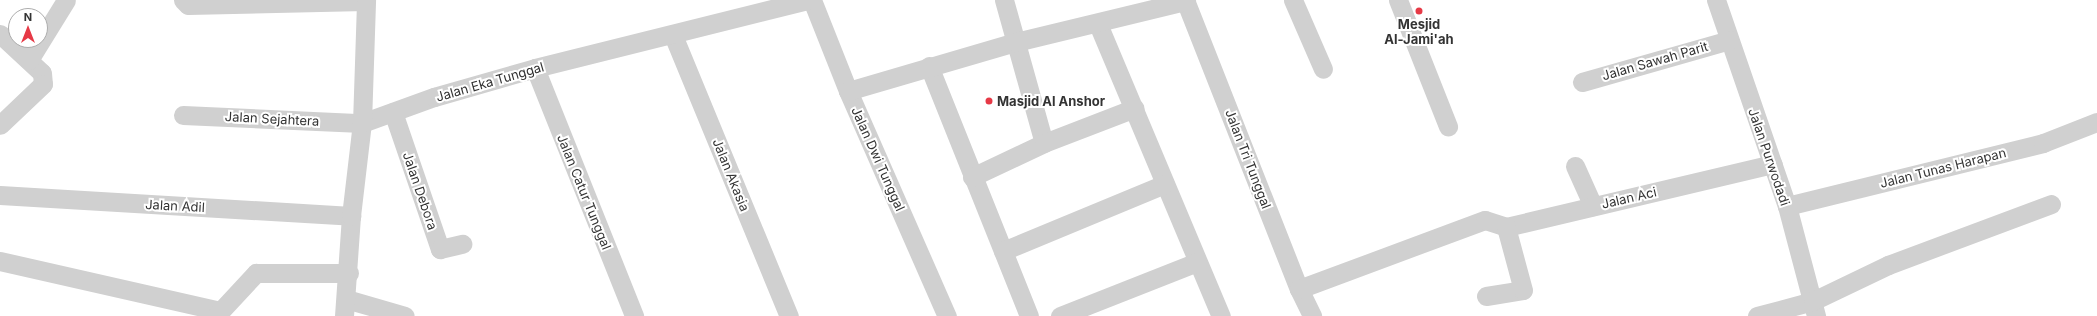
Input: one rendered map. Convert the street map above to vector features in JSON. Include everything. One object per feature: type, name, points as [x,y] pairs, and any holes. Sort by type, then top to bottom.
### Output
[{"type":"street","points":[[29,60],[66,0]]},
{"type":"street","points":[[184,0],[188,5],[366,1],[362,123],[351,216],[349,273],[345,307],[405,316]]},
{"type":"street","name":"Jalan Eka Tunggal","points":[[362,123],[534,68],[673,35],[808,0]]},
{"type":"street","name":"Jalan Dwi Tunggal","points":[[812,0],[848,91],[947,316]]},
{"type":"street","points":[[1004,0],[1044,143]]},
{"type":"street","points":[[1293,0],[1323,68]]},
{"type":"street","points":[[1398,0],[1448,126]]},
{"type":"street","name":"Jalan Purwodadi","points":[[1716,0],[1787,206],[1814,309]]},
{"type":"street","points":[[848,91],[929,66],[1016,42],[1098,24],[1186,1]]},
{"type":"street","name":"Jalan Tri Tunggal","points":[[1186,1],[1299,289],[1312,316]]},
{"type":"street","points":[[1098,24],[1136,108],[1165,184],[1221,316]]},
{"type":"street","points":[[0,34],[42,73],[43,84],[0,124]]},
{"type":"street","name":"Jalan Akasia","points":[[673,35],[789,316]]},
{"type":"street","name":"Jalan Sawah Parit","points":[[1582,82],[1729,40]]},
{"type":"street","points":[[929,66],[972,177],[1029,316]]},
{"type":"street","name":"Jalan Catur Tunggal","points":[[534,68],[634,316]]},
{"type":"street","points":[[972,177],[1044,143],[1136,108]]},
{"type":"street","name":"Jalan Debora","points":[[393,112],[440,249],[462,244]]},
{"type":"street","name":"Jalan Sejahtera","points":[[183,115],[362,123]]},
{"type":"street","name":"Jalan Tunas Harapan","points":[[1787,206],[2037,145],[2097,122]]},
{"type":"street","name":"Jalan Aci","points":[[1506,227],[1773,164]]},
{"type":"street","points":[[1575,166],[1593,206]]},
{"type":"street","points":[[1003,251],[1165,184]]},
{"type":"street","name":"Jalan Adil","points":[[0,195],[351,216]]},
{"type":"street","points":[[1757,316],[1814,309],[1888,265],[2051,204]]},
{"type":"street","points":[[1299,289],[1485,220],[1506,227],[1522,290],[1486,296]]},
{"type":"street","points":[[0,261],[218,313],[256,273],[349,273]]},
{"type":"street","points":[[1060,316],[1197,262]]},
{"type":"place","name":"Mesjid Al-Jami'ah","points":[[1419,11]]},
{"type":"place","name":"Masjid Al Anshor","points":[[989,101]]}]
